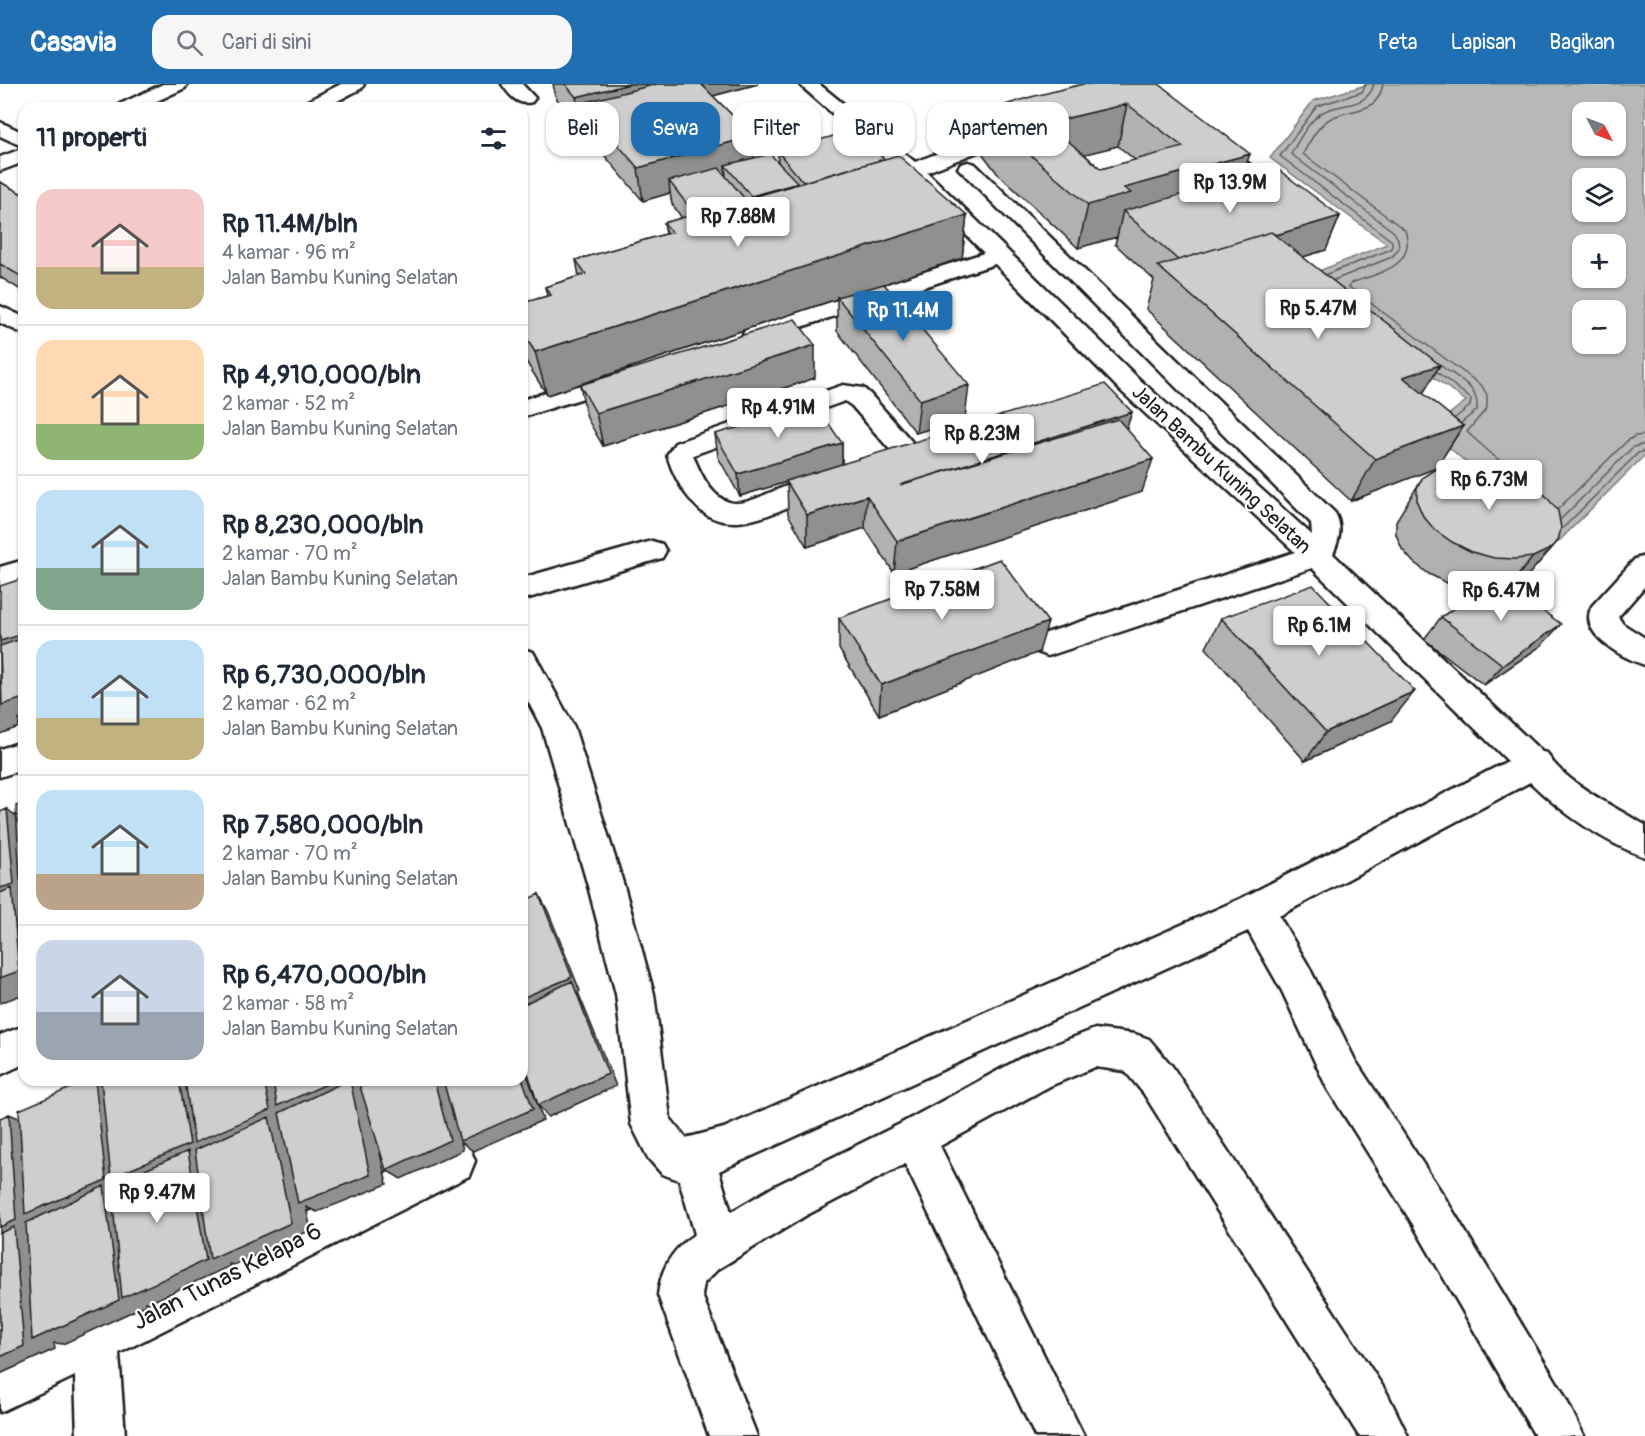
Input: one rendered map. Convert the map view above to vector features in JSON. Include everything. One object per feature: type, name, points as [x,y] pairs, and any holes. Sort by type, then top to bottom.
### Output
[{"type":"street","points":[[140,102],[178,84]]},
{"type":"street","points":[[321,102],[356,84]]},
{"type":"street","points":[[511,84],[525,98]]},
{"type":"street","name":"Jalan Bambu Kuning Selatan","points":[[807,84],[864,142],[913,170],[999,255],[1119,389],[1317,556],[1559,789],[1601,818],[1645,842]]},
{"type":"street","points":[[0,128],[18,138]]},
{"type":"street","points":[[1190,130],[1257,179]]},
{"type":"street","points":[[0,165],[18,156]]},
{"type":"street","points":[[913,170],[949,156]]},
{"type":"street","points":[[968,168],[1325,520],[1326,538],[1317,556],[1048,644]]},
{"type":"street","points":[[738,339],[999,255]]},
{"type":"street","points":[[0,312],[18,323]]},
{"type":"street","points":[[528,408],[647,369]]},
{"type":"street","points":[[849,393],[861,400],[921,453],[810,487],[748,511],[730,513],[710,506],[684,470],[680,455],[684,449],[849,393]]},
{"type":"street","points":[[528,587],[652,551]]},
{"type":"street","points":[[1645,567],[1603,614],[1603,622],[1609,630],[1645,653]]},
{"type":"street","points":[[0,578],[18,573]]},
{"type":"street","points":[[528,673],[558,727],[606,886],[635,994],[651,1124],[677,1159],[694,1158],[728,1148],[1255,910],[1534,763]]},
{"type":"street","points":[[0,763],[18,757]]},
{"type":"street","points":[[1255,910],[1295,978],[1341,1074],[1427,1208],[1560,1436]]},
{"type":"street","points":[[0,1055],[18,1048]]},
{"type":"street","points":[[733,1436],[680,1295],[681,1278],[690,1262],[790,1201],[914,1138],[1037,1071],[1095,1048],[1135,1053],[1158,1080],[1371,1409],[1384,1436]]},
{"type":"street","points":[[914,1138],[1060,1436]]},
{"type":"street","points":[[694,1158],[719,1244]]},
{"type":"street","name":"Jalan Tunas Kelapa 6","points":[[0,1389],[454,1161]]},
{"type":"street","points":[[96,1342],[101,1436]]},
{"type":"water","points":[[1369,84],[1645,84],[1645,455],[1558,542],[1429,430],[1466,401],[1299,279],[1387,244],[1270,158],[1313,101]]},
{"type":"building","points":[[565,84],[630,84],[576,97]]},
{"type":"building","points":[[657,84],[701,84],[719,102],[631,102],[631,156],[681,156],[638,168],[619,146],[619,102],[586,102]]},
{"type":"building","points":[[1083,84],[1159,84],[1250,154],[1124,188],[1131,193],[1088,205],[1032,156],[1069,156],[1069,142],[1101,169],[1183,147],[1127,104],[1069,118],[1069,102],[1015,102]]},
{"type":"building","points":[[720,103],[732,115],[732,142],[720,145]]},
{"type":"building","points":[[833,136],[833,156],[881,156],[884,159],[803,182],[781,156],[821,156],[821,140]]},
{"type":"building","points":[[762,156],[772,156],[798,183],[751,196],[725,165]]},
{"type":"building","points":[[895,156],[899,156],[967,215],[535,352],[528,341],[528,301],[551,295],[545,287],[586,274],[576,260],[672,232],[664,223]]},
{"type":"building","points":[[719,168],[745,199],[693,212],[669,181]]},
{"type":"building","points":[[1276,168],[1340,216],[1276,235],[1271,232],[1178,260],[1123,211]]},
{"type":"building","points":[[0,182],[18,192],[18,274],[0,264]]},
{"type":"building","points":[[1271,232],[1440,365],[1403,377],[1463,426],[1375,459],[1158,266]]},
{"type":"building","points":[[884,284],[969,385],[920,400],[837,297]]},
{"type":"building","points":[[795,319],[815,345],[596,413],[580,385]]},
{"type":"building","points":[[1105,384],[1132,412],[900,485],[1118,419],[1153,459],[897,541],[867,496],[807,515],[786,481]]},
{"type":"building","points":[[816,405],[842,443],[738,474],[715,434]]},
{"type":"building","points":[[1457,463],[1480,464],[1504,470],[1526,481],[1545,495],[1558,511],[1561,528],[1558,541],[1548,550],[1533,557],[1494,558],[1472,552],[1435,530],[1423,516],[1417,502],[1417,488],[1423,477],[1437,468]]},
{"type":"building","points":[[1000,559],[1048,622],[881,685],[839,618]]},
{"type":"building","points":[[1499,579],[1561,624],[1503,665],[1441,617]]},
{"type":"building","points":[[18,580],[18,636],[0,641],[0,586]]},
{"type":"building","points":[[1313,585],[1415,691],[1326,732],[1221,618]]},
{"type":"building","points":[[18,640],[18,700],[2,705],[0,646]]},
{"type":"building","points":[[18,805],[18,843],[16,806]]},
{"type":"building","points":[[7,809],[14,884],[0,888],[0,812]]},
{"type":"building","points":[[12,888],[18,971],[0,978],[0,893]]},
{"type":"building","points":[[539,894],[572,977],[528,995],[528,899]]},
{"type":"building","points":[[572,981],[608,1074],[538,1105],[528,1073],[528,1002]]},
{"type":"building","points":[[75,1086],[96,1086],[106,1180],[25,1214],[19,1110]]},
{"type":"building","points":[[102,1086],[180,1086],[190,1144],[111,1178]]},
{"type":"building","points":[[186,1086],[265,1086],[270,1110],[194,1143]]},
{"type":"building","points":[[274,1086],[322,1086],[277,1106]]},
{"type":"building","points":[[335,1086],[351,1086],[370,1175],[298,1203],[279,1113]]},
{"type":"building","points":[[360,1086],[436,1086],[450,1140],[386,1170]]},
{"type":"building","points":[[445,1086],[525,1086],[533,1109],[460,1141]]},
{"type":"building","points":[[9,1114],[16,1220],[0,1227],[0,1118]]},
{"type":"building","points":[[269,1117],[291,1223],[210,1259],[195,1150]]},
{"type":"building","points":[[188,1151],[206,1260],[122,1298],[111,1185]]},
{"type":"building","points":[[104,1186],[119,1300],[32,1340],[26,1223]]},
{"type":"building","points":[[14,1227],[24,1346],[0,1357],[0,1233]]}]
